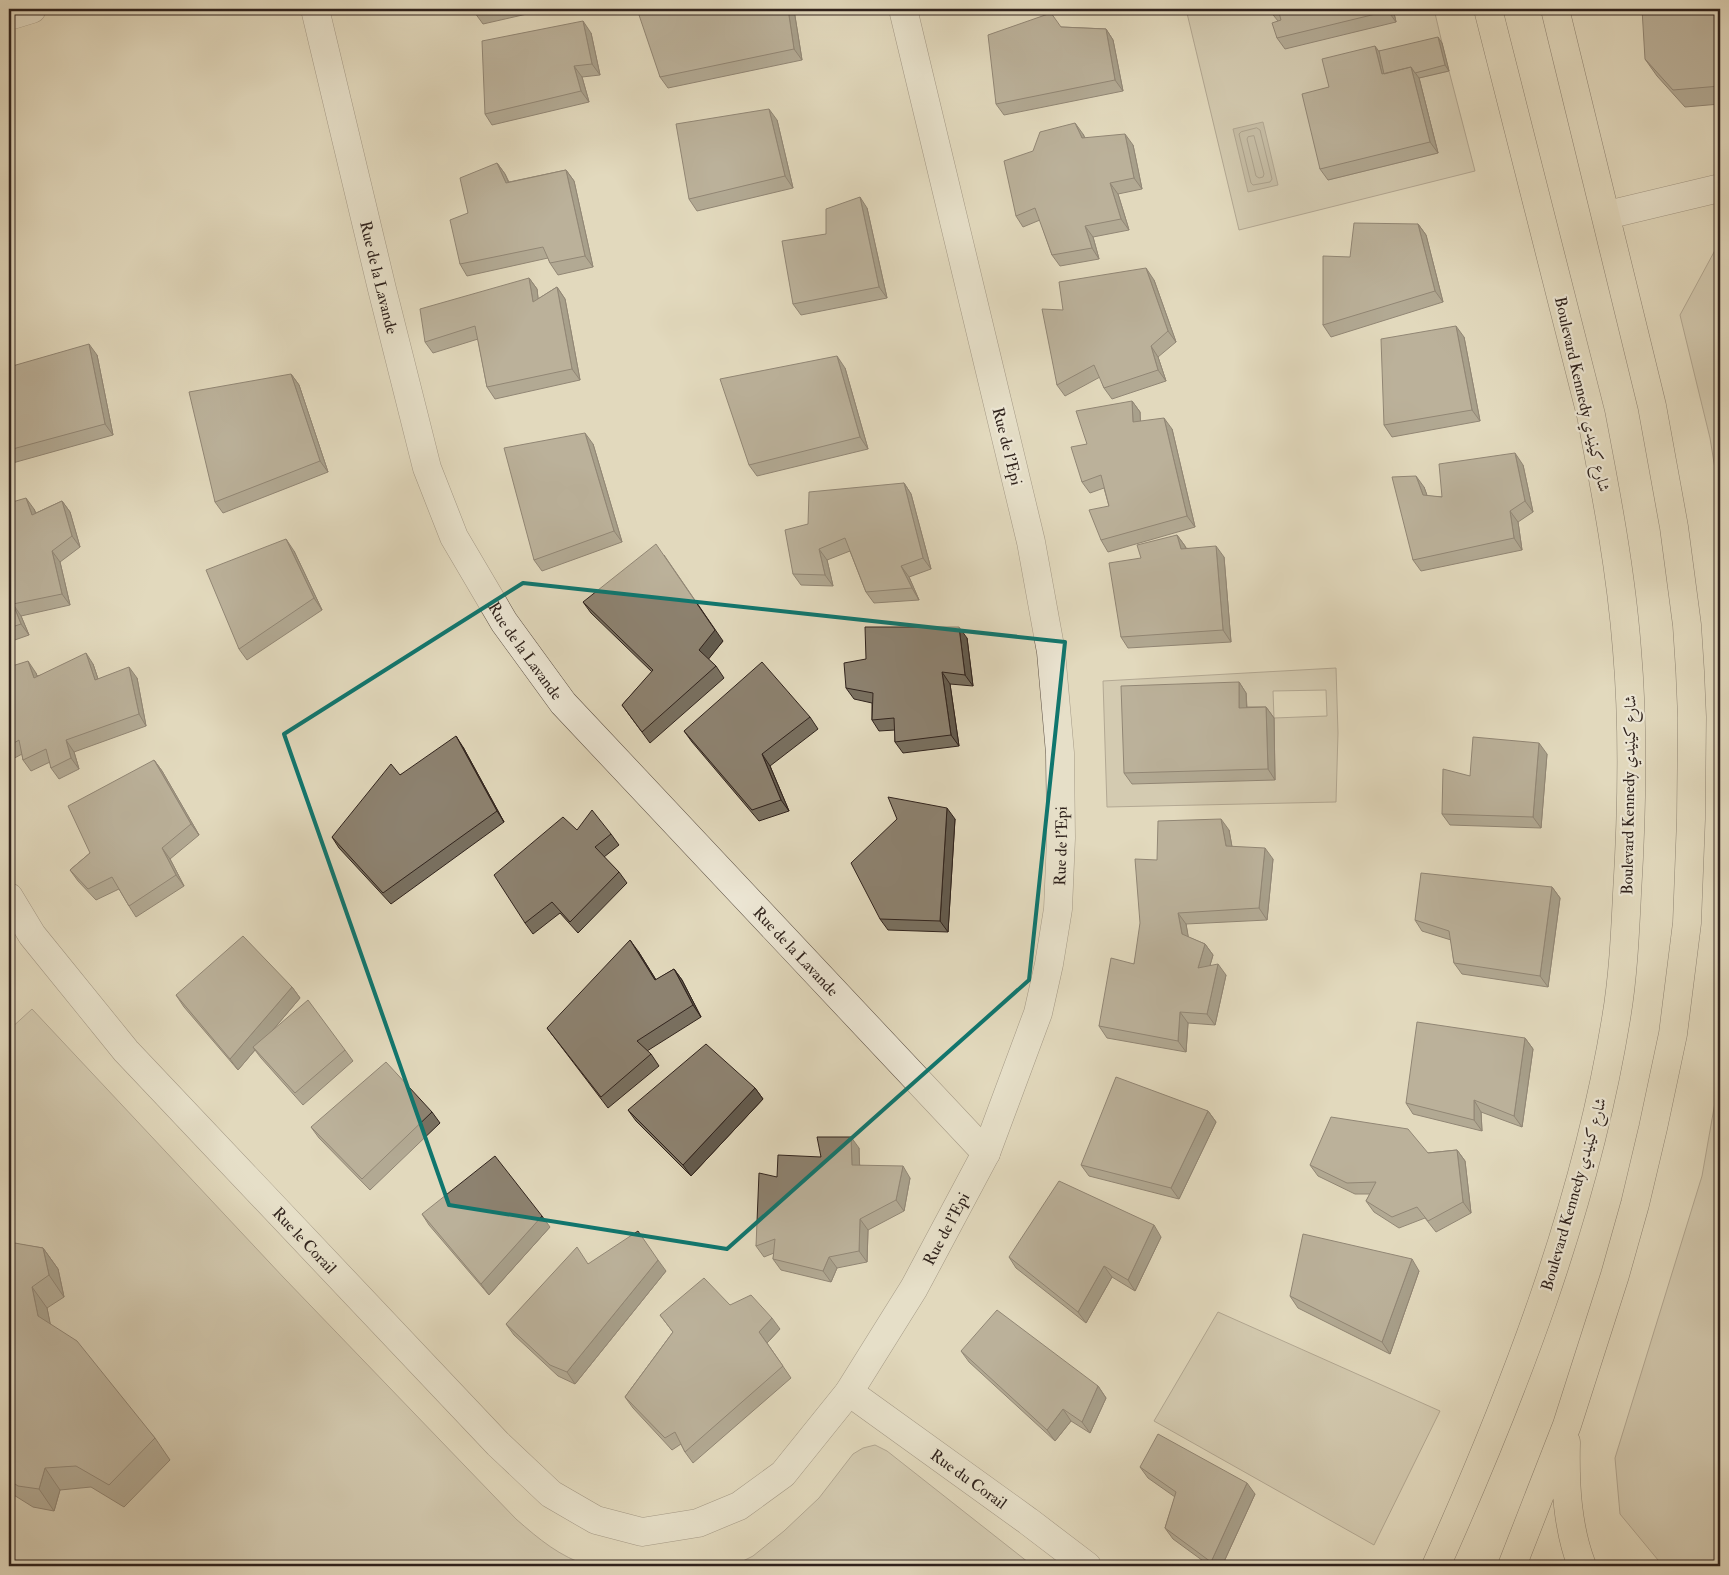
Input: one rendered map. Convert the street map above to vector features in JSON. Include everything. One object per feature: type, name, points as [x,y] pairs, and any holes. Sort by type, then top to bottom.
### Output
[{"type":"main road","name":"Boulevard Kennedy شارع كينيدي","points":[[1436,1566],[1477,1475],[1530,1339],[1562,1241],[1587,1154],[1604,1084],[1617,1017],[1630,848],[1632,749],[1627,651],[1621,595],[1603,477],[1591,415],[1488,9]]},
{"type":"main road","points":[[1512,1566],[1567,1425],[1635,1204],[1673,1034],[1687,922],[1692,819],[1690,671],[1686,615],[1674,527],[1652,406],[1607,215],[1555,9]]},
{"type":"main road","points":[[1567,1425],[1565,1464],[1569,1512],[1576,1552],[1582,1566]]},
{"type":"street","points":[[9,16],[32,9]]},
{"type":"street","name":"Rue de la Lavande","points":[[315,9],[427,468],[454,537],[494,606],[563,703],[986,1153]]},
{"type":"street","name":"Rue de l'Epi","points":[[642,1532],[698,1523],[739,1506],[783,1474],[849,1392],[914,1288],[986,1153],[1038,1012],[1049,964],[1058,909],[1061,847],[1060,753],[1051,652],[1031,542],[903,9]]},
{"type":"street","points":[[1607,215],[1720,188]]},
{"type":"street","name":"Rue le Corail","points":[[9,897],[32,935],[126,1051],[498,1444],[551,1494],[596,1520],[642,1532]]},
{"type":"street","name":"Rue du Corail","points":[[849,1392],[1028,1520],[1087,1566]]},
{"type":"highlighted area","points":[[523,583],[1065,642],[1029,980],[727,1249],[449,1205],[284,734]]},
{"type":"shaded area","points":[[1186,9],[1275,9],[1396,22],[1393,9],[1434,9],[1442,43],[1383,57],[1328,180],[1438,153],[1419,78],[1449,71],[1475,171],[1239,230]]},
{"type":"shaded area","points":[[1720,241],[1720,500],[1710,438],[1680,315]]},
{"type":"shaded area","points":[[1336,668],[1338,733],[1336,802],[1107,807],[1103,681]],"holes":[[[1326,690],[1327,716],[1274,718],[1273,691]],[[1246,693],[1247,719],[1129,697]]]},
{"type":"shaded area","points":[[32,1009],[284,1278],[516,1519],[550,1547],[589,1566],[9,1566],[9,1030]]},
{"type":"shaded area","points":[[1720,1074],[1720,1566],[1663,1566],[1620,1514],[1615,1458],[1702,1176]]},
{"type":"shaded area","points":[[1218,1312],[1440,1411],[1374,1545],[1154,1421]]},
{"type":"shaded area","points":[[875,1445],[887,1451],[1033,1566],[733,1566],[753,1556],[784,1531],[819,1498],[853,1454],[863,1448]]},
{"type":"water","points":[[1263,122],[1278,185],[1248,192],[1233,129]]},
{"type":"building","points":[[474,9],[492,9],[475,13]]},
{"type":"building","points":[[648,9],[788,9],[794,49],[660,77],[638,12]]},
{"type":"building","points":[[1278,9],[1388,9],[1388,11],[1277,38],[1272,23],[1281,20]]},
{"type":"building","points":[[1642,9],[1720,9],[1720,86],[1673,90],[1645,59]]},
{"type":"building","points":[[1051,13],[1061,27],[1106,29],[1115,80],[996,104],[988,35]]},
{"type":"building","points":[[583,21],[592,64],[574,66],[581,91],[485,114],[482,41]]},
{"type":"building","points":[[1438,37],[1445,65],[1415,73],[1411,67],[1384,74],[1379,51]]},
{"type":"building","points":[[1375,46],[1382,74],[1411,67],[1430,142],[1320,169],[1302,94],[1329,87],[1322,59]]},
{"type":"building","points":[[769,109],[785,176],[689,199],[676,124]]},
{"type":"building","points":[[1075,123],[1082,138],[1125,134],[1134,178],[1110,183],[1121,219],[1085,226],[1092,248],[1052,255],[1035,208],[1016,216],[1004,161],[1033,151],[1040,132]]},
{"type":"building","points":[[497,163],[506,183],[566,170],[585,256],[550,263],[543,247],[460,264],[450,220],[468,213],[460,178]]},
{"type":"building","points":[[860,197],[879,287],[793,304],[782,241],[826,234],[826,209]]},
{"type":"building","points":[[1354,223],[1418,224],[1435,291],[1323,325],[1323,256],[1350,257]]},
{"type":"building","points":[[1146,268],[1168,331],[1151,346],[1158,370],[1104,388],[1094,365],[1057,385],[1042,309],[1063,310],[1059,282]]},
{"type":"building","points":[[529,278],[533,302],[557,287],[572,369],[487,387],[475,326],[425,342],[420,309]]},
{"type":"building","points":[[1456,326],[1472,410],[1384,425],[1381,339]]},
{"type":"building","points":[[89,344],[105,424],[9,450],[9,367]]},
{"type":"building","points":[[837,356],[860,437],[749,465],[720,379]]},
{"type":"building","points":[[291,374],[320,461],[215,502],[189,392]]},
{"type":"building","points":[[1132,401],[1133,422],[1164,418],[1187,516],[1101,540],[1089,510],[1109,506],[1101,475],[1082,482],[1071,447],[1087,444],[1076,411]]},
{"type":"building","points":[[585,433],[614,531],[534,560],[504,448]]},
{"type":"building","points":[[1515,453],[1525,501],[1510,511],[1514,538],[1413,560],[1392,477],[1416,476],[1423,495],[1442,497],[1439,464]]},
{"type":"building","points":[[904,483],[923,558],[901,566],[912,588],[866,592],[845,538],[819,549],[825,575],[793,574],[785,530],[808,524],[809,492]]},
{"type":"building","points":[[26,498],[32,515],[62,501],[72,536],[52,551],[62,594],[13,604],[21,624],[9,628],[9,503]]},
{"type":"building","points":[[1177,535],[1181,549],[1216,546],[1223,630],[1121,637],[1109,563],[1141,558],[1137,545]]},
{"type":"building","points":[[286,539],[314,598],[239,649],[206,570]]},
{"type":"building","points":[[656,544],[715,630],[699,650],[716,666],[642,732],[622,705],[653,670],[583,602]]},
{"type":"building","points":[[865,627],[959,627],[965,675],[942,672],[951,735],[895,742],[894,718],[872,720],[873,693],[846,688],[844,663],[866,659]]},
{"type":"building","points":[[86,653],[95,680],[129,667],[139,714],[66,740],[71,758],[51,768],[46,749],[23,760],[19,740],[9,746],[9,667],[28,661],[34,678]]},
{"type":"building","points":[[762,662],[810,717],[762,754],[781,800],[752,810],[684,731]]},
{"type":"building","points":[[1239,682],[1239,708],[1266,707],[1268,769],[1124,773],[1121,686]]},
{"type":"building","points":[[456,736],[497,811],[383,893],[332,837],[391,764],[400,775]]},
{"type":"building","points":[[1473,737],[1539,743],[1533,817],[1442,814],[1443,769],[1470,776]]},
{"type":"building","points":[[154,760],[191,824],[162,848],[176,875],[129,906],[112,877],[88,889],[70,870],[90,853],[68,806]]},
{"type":"building","points":[[888,797],[947,808],[940,921],[880,919],[851,863],[897,819]]},
{"type":"building","points":[[592,810],[611,834],[595,847],[619,872],[570,922],[552,902],[525,923],[494,875],[563,817],[577,830]]},
{"type":"building","points":[[1221,819],[1226,846],[1265,848],[1259,908],[1178,913],[1182,934],[1205,944],[1198,968],[1218,964],[1207,1014],[1180,1012],[1178,1041],[1099,1026],[1111,958],[1134,964],[1140,923],[1135,859],[1157,860],[1158,821]]},
{"type":"building","points":[[1421,873],[1552,887],[1540,976],[1454,963],[1449,931],[1415,920]]},
{"type":"building","points":[[243,936],[292,987],[230,1059],[176,995]]},
{"type":"building","points":[[630,940],[655,980],[674,969],[693,1005],[637,1041],[651,1054],[601,1097],[547,1028]]},
{"type":"building","points":[[308,1000],[345,1050],[295,1093],[253,1047]]},
{"type":"building","points":[[1417,1022],[1525,1038],[1514,1116],[1474,1100],[1474,1120],[1406,1103]]},
{"type":"building","points":[[706,1044],[755,1088],[683,1165],[628,1110]]},
{"type":"building","points":[[386,1062],[432,1112],[362,1179],[311,1127]]},
{"type":"building","points":[[1116,1077],[1208,1111],[1171,1188],[1081,1165]]},
{"type":"building","points":[[1331,1117],[1408,1129],[1428,1153],[1457,1150],[1463,1202],[1428,1221],[1417,1207],[1392,1217],[1366,1201],[1376,1182],[1347,1183],[1310,1165]]},
{"type":"building","points":[[817,1137],[851,1137],[852,1165],[903,1166],[896,1200],[860,1219],[859,1251],[829,1257],[823,1271],[773,1259],[775,1239],[756,1246],[759,1173],[777,1177],[778,1155],[821,1157]]},
{"type":"building","points":[[495,1156],[542,1216],[481,1284],[422,1214]]},
{"type":"building","points":[[1059,1181],[1154,1225],[1128,1280],[1104,1266],[1078,1312],[1009,1257]]},
{"type":"building","points":[[638,1231],[658,1260],[567,1372],[550,1365],[506,1324],[577,1247],[588,1264]]},
{"type":"building","points":[[1303,1234],[1412,1259],[1382,1342],[1290,1296]]},
{"type":"building","points":[[9,1242],[43,1248],[49,1275],[32,1287],[38,1316],[77,1341],[155,1438],[109,1485],[76,1466],[45,1468],[39,1489],[18,1486],[9,1480]]},
{"type":"building","points":[[704,1278],[730,1305],[751,1295],[772,1318],[759,1332],[783,1366],[685,1452],[675,1432],[665,1438],[625,1397],[673,1332],[660,1315]]},
{"type":"building","points":[[997,1310],[1098,1386],[1082,1422],[1063,1409],[1047,1430],[961,1351]]},
{"type":"building","points":[[1158,1434],[1247,1483],[1211,1562],[1165,1528],[1176,1492],[1140,1467]]}]
